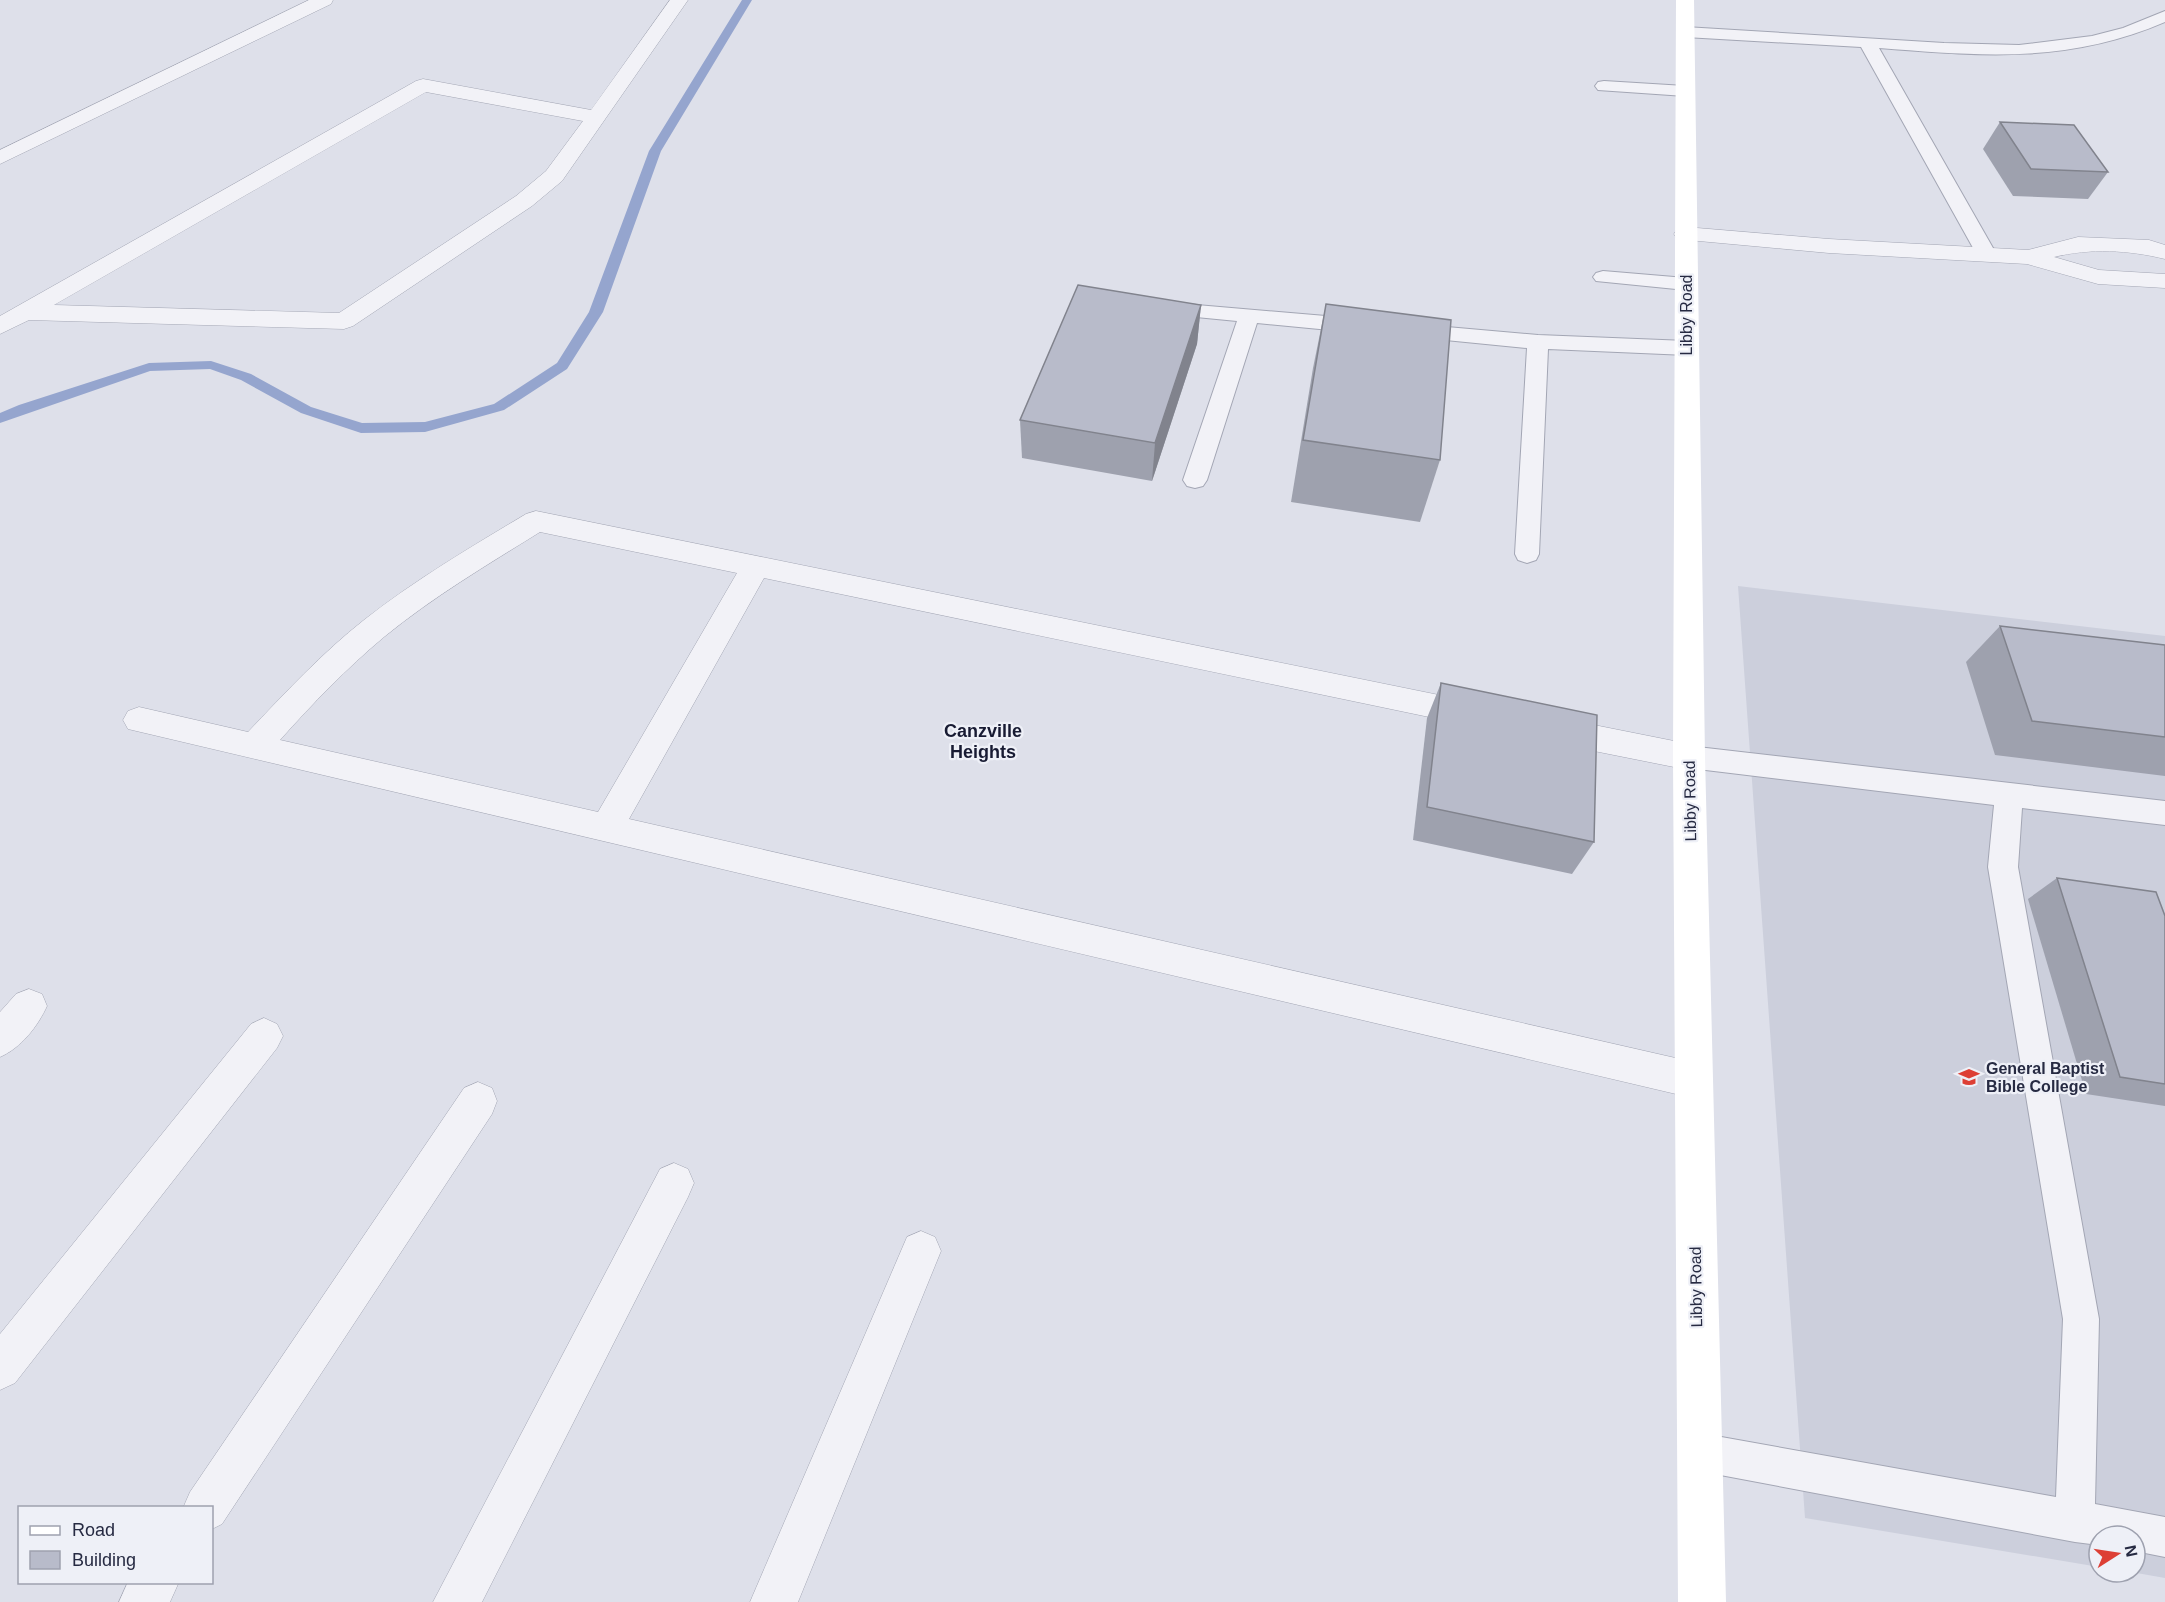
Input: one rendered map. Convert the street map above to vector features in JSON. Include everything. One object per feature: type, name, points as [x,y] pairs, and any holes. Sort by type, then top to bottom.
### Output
[{"type":"main road","name":"Libby Road","points":[[1685,0],[1689,757],[1702,1602]]},
{"type":"street","points":[[0,158],[324,0]]},
{"type":"street","points":[[652,0],[678,2]]},
{"type":"street","points":[[25,312],[345,321],[539,189],[554,176],[678,2]]},
{"type":"street","points":[[0,326],[423,85],[596,117]]},
{"type":"street","points":[[1685,234],[1839,247],[2028,257],[2098,277],[2165,281]]},
{"type":"street","points":[[2028,257],[2078,244],[2149,247],[2165,252]]},
{"type":"street","points":[[254,747],[305,692],[355,644],[417,596],[536,521],[1689,757]]},
{"type":"street","points":[[606,829],[756,566]]},
{"type":"street","points":[[139,720],[1693,1080]]},
{"type":"street","points":[[0,1039],[29,1006]]},
{"type":"street","points":[[0,1368],[264,1036]]},
{"type":"street","points":[[207,1506],[478,1101]]},
{"type":"street","points":[[458,1602],[674,1183]]},
{"type":"street","points":[[774,1602],[921,1251]]},
{"type":"street","points":[[142,1602],[155,1584]]},
{"type":"lane","points":[[1685,32],[1867,42],[1944,49],[2030,51],[2074,46],[2120,33],[2165,16]]},
{"type":"lane","points":[[1867,42],[1988,255]]},
{"type":"lane","points":[[1604,86],[1685,91]]},
{"type":"lane","points":[[1603,277],[1686,284]]},
{"type":"lane","points":[[1142,306],[1538,342],[1687,348]]},
{"type":"lane","points":[[1195,480],[1249,316]]},
{"type":"lane","points":[[1527,554],[1538,342]]},
{"type":"lane","points":[[1689,757],[2165,813]]},
{"type":"lane","points":[[2009,793],[2002,867],[2081,1319],[2075,1522]]},
{"type":"lane","points":[[1699,1452],[2165,1537]]},
{"type":"shaded area","name":"General Baptist Bible College","points":[[1738,586],[2165,636],[2165,1578],[2147,1575],[2147,1524],[2087,1524],[2087,1565],[1805,1518]]},
{"type":"building","points":[[2000,122],[2074,125],[2108,172],[2031,169]]},
{"type":"building","points":[[1078,285],[1201,305],[1155,443],[1020,420]]},
{"type":"building","points":[[1326,304],[1451,320],[1440,460],[1303,440]]},
{"type":"building","points":[[2000,626],[2165,645],[2165,737],[2032,721]]},
{"type":"building","points":[[1441,683],[1597,715],[1594,842],[1427,807]]},
{"type":"building","points":[[2057,878],[2156,892],[2165,916],[2165,1084],[2120,1077]]},
{"type":"waterway","points":[[0,418],[149,367],[211,365],[246,377],[306,410],[361,428],[425,427],[499,407],[562,366],[596,312],[655,151],[747,0]]},
{"type":"place","name":"General Baptist Bible College","points":[[1969,1077]]},
{"type":"district","name":"Canzville Heights","points":[[983,741]]}]
